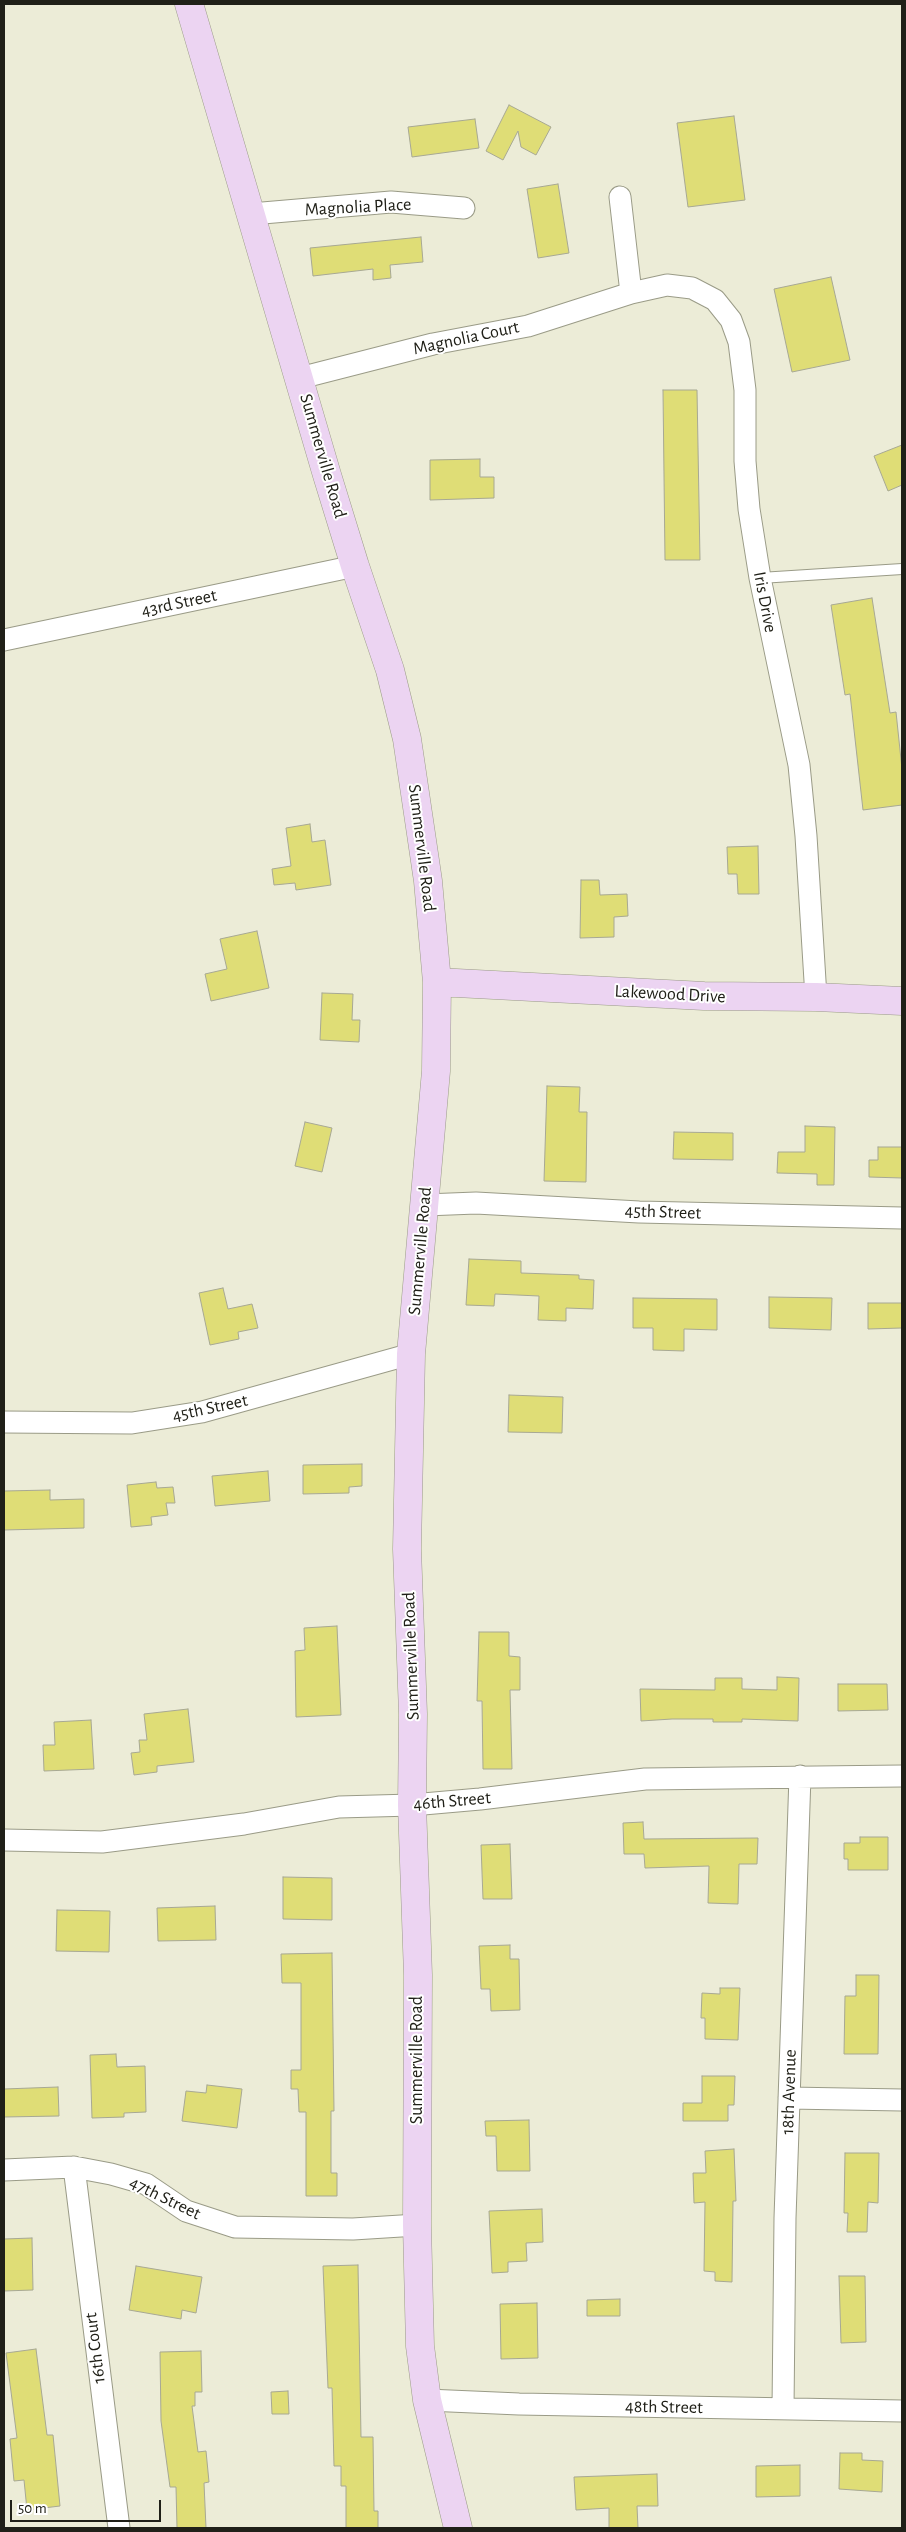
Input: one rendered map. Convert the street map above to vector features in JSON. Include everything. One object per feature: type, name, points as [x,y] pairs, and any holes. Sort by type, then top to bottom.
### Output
[{"type":"main road","name":"Summerville Road","points":[[189,4],[355,566],[390,670],[407,739],[428,881],[437,982],[436,1071],[430,1121],[425,1205],[411,1354],[407,1549],[413,1714],[412,1805],[418,1975],[417,2224],[420,2346],[427,2400],[458,2528]]},
{"type":"main road","name":"Lakewood Drive","points":[[437,982],[704,996],[816,997],[902,1001]]},
{"type":"street","points":[[620,196],[631,293]]},
{"type":"street","name":"Magnolia Place","points":[[251,214],[390,202],[464,208]]},
{"type":"street","name":"Iris Drive","points":[[631,293],[666,285],[692,288],[715,300],[731,320],[739,342],[744,390],[745,461],[760,578],[799,764],[806,836],[816,997]]},
{"type":"street","name":"Magnolia Court","points":[[300,378],[433,344],[528,326],[631,293]]},
{"type":"street","name":"43rd Street","points":[[4,640],[355,566]]},
{"type":"street","name":"45th Street","points":[[425,1205],[476,1204],[639,1212],[902,1218]]},
{"type":"street","name":"45th Street","points":[[4,1422],[132,1423],[202,1412],[411,1354]]},
{"type":"street","name":"18th Avenue","points":[[783,2409],[789,2098],[800,1776]]},
{"type":"street","name":"46th Street","points":[[4,1840],[102,1842],[244,1824],[339,1807],[412,1805],[645,1779],[902,1776]]},
{"type":"street","points":[[789,2098],[902,2100]]},
{"type":"street","name":"47th Street","points":[[4,2170],[74,2167],[111,2174],[146,2184],[186,2211],[235,2227],[353,2229],[417,2224]]},
{"type":"street","name":"16th Court","points":[[74,2167],[119,2528]]},
{"type":"street","name":"48th Street","points":[[427,2400],[519,2404],[902,2411]]},
{"type":"lane","points":[[760,578],[902,569]]},
{"type":"building","points":[[509,105],[551,127],[536,155],[521,147],[518,131],[503,160],[486,151]]},
{"type":"building","points":[[734,116],[745,200],[688,207],[677,123]]},
{"type":"building","points":[[475,119],[479,148],[412,157],[408,127]]},
{"type":"building","points":[[558,184],[569,253],[538,258],[527,189]]},
{"type":"building","points":[[421,237],[423,262],[390,265],[391,278],[373,280],[373,269],[313,276],[310,248]]},
{"type":"building","points":[[831,277],[850,360],[792,372],[774,289]]},
{"type":"building","points":[[663,390],[697,390],[700,560],[665,560]]},
{"type":"building","points":[[902,445],[902,485],[888,491],[874,456]]},
{"type":"building","points":[[480,459],[480,477],[494,477],[494,498],[430,500],[430,460]]},
{"type":"building","points":[[872,598],[890,713],[896,712],[902,769],[902,805],[863,810],[850,694],[845,695],[831,605]]},
{"type":"building","points":[[310,824],[312,842],[325,840],[331,885],[296,890],[295,883],[274,885],[272,869],[291,866],[286,828]]},
{"type":"building","points":[[758,846],[759,894],[738,894],[737,874],[728,874],[727,847]]},
{"type":"building","points":[[581,880],[599,880],[600,895],[627,894],[628,916],[614,917],[614,937],[580,938]]},
{"type":"building","points":[[257,931],[269,988],[211,1001],[205,974],[227,969],[220,939]]},
{"type":"building","points":[[322,993],[353,994],[352,1020],[360,1020],[359,1042],[320,1040]]},
{"type":"building","points":[[547,1086],[580,1087],[579,1112],[587,1112],[586,1182],[544,1181]]},
{"type":"building","points":[[305,1122],[332,1128],[322,1172],[295,1166]]},
{"type":"building","points":[[805,1126],[835,1127],[834,1185],[817,1185],[817,1174],[777,1173],[778,1152],[805,1152]]},
{"type":"building","points":[[674,1132],[733,1133],[733,1160],[673,1159]]},
{"type":"building","points":[[878,1147],[902,1147],[902,1178],[869,1177],[869,1160],[878,1160]]},
{"type":"building","points":[[469,1259],[521,1261],[521,1273],[579,1275],[579,1279],[594,1280],[593,1309],[566,1308],[566,1321],[538,1320],[539,1296],[495,1294],[494,1306],[466,1305]]},
{"type":"building","points":[[223,1288],[228,1309],[252,1304],[258,1328],[238,1332],[239,1339],[210,1345],[199,1293]]},
{"type":"building","points":[[769,1297],[832,1298],[831,1330],[769,1328]]},
{"type":"building","points":[[633,1298],[717,1299],[717,1330],[684,1329],[684,1351],[653,1350],[653,1328],[633,1328]]},
{"type":"building","points":[[868,1303],[902,1303],[902,1328],[868,1329]]},
{"type":"building","points":[[509,1395],[563,1397],[562,1433],[508,1432]]},
{"type":"building","points":[[362,1464],[362,1486],[349,1487],[349,1493],[303,1494],[303,1465]]},
{"type":"building","points":[[268,1471],[270,1501],[215,1506],[212,1476]]},
{"type":"building","points":[[156,1482],[157,1488],[173,1487],[175,1503],[166,1503],[168,1515],[151,1517],[152,1525],[131,1527],[127,1485]]},
{"type":"building","points":[[50,1490],[50,1500],[84,1499],[84,1528],[4,1530],[4,1491]]},
{"type":"building","points":[[337,1626],[341,1715],[296,1717],[295,1651],[305,1650],[304,1628]]},
{"type":"building","points":[[479,1632],[509,1632],[509,1656],[520,1657],[520,1690],[510,1690],[512,1769],[483,1769],[482,1701],[477,1701]]},
{"type":"building","points":[[777,1677],[799,1678],[798,1721],[742,1719],[742,1722],[713,1722],[713,1719],[672,1719],[641,1721],[640,1689],[715,1690],[715,1678],[742,1678],[742,1689],[777,1690]]},
{"type":"building","points":[[838,1684],[887,1684],[888,1710],[838,1711]]},
{"type":"building","points":[[188,1709],[194,1762],[157,1766],[157,1772],[134,1775],[131,1753],[140,1752],[139,1740],[147,1740],[144,1714]]},
{"type":"building","points":[[91,1720],[94,1769],[44,1771],[43,1745],[55,1745],[54,1722]]},
{"type":"building","points":[[643,1822],[644,1839],[758,1838],[757,1864],[739,1864],[738,1904],[708,1903],[709,1866],[645,1868],[644,1854],[624,1854],[623,1823]]},
{"type":"building","points":[[860,1837],[888,1837],[888,1870],[848,1870],[848,1859],[844,1859],[844,1843],[860,1843]]},
{"type":"building","points":[[510,1844],[512,1899],[483,1899],[481,1845]]},
{"type":"building","points":[[283,1877],[332,1878],[332,1920],[283,1919]]},
{"type":"building","points":[[215,1906],[216,1940],[158,1941],[157,1908]]},
{"type":"building","points":[[57,1910],[110,1911],[109,1952],[56,1951]]},
{"type":"building","points":[[510,1945],[510,1959],[519,1959],[520,2010],[491,2011],[490,1989],[481,1989],[479,1946]]},
{"type":"building","points":[[332,1953],[334,2111],[331,2111],[331,2173],[337,2173],[337,2196],[306,2196],[306,2112],[299,2112],[298,2089],[291,2089],[291,2070],[301,2070],[301,1983],[282,1983],[281,1954]]},
{"type":"building","points":[[856,1975],[879,1975],[878,2054],[844,2054],[845,1996],[856,1996]]},
{"type":"building","points":[[720,1988],[740,1988],[738,2040],[705,2039],[705,2018],[701,2018],[702,1993],[720,1994]]},
{"type":"building","points":[[116,2054],[117,2067],[145,2066],[146,2112],[124,2113],[124,2117],[92,2118],[90,2055]]},
{"type":"building","points":[[702,2076],[735,2076],[734,2105],[728,2105],[728,2121],[683,2121],[683,2103],[702,2103]]},
{"type":"building","points":[[207,2085],[242,2089],[237,2128],[182,2121],[186,2091],[206,2093]]},
{"type":"building","points":[[58,2087],[59,2116],[4,2117],[4,2089]]},
{"type":"building","points":[[529,2120],[530,2171],[497,2171],[496,2136],[486,2136],[485,2121]]},
{"type":"building","points":[[734,2149],[736,2201],[733,2201],[732,2282],[715,2281],[715,2272],[704,2271],[705,2202],[694,2203],[693,2173],[706,2173],[705,2151]]},
{"type":"building","points":[[845,2153],[879,2153],[878,2203],[868,2202],[867,2232],[847,2232],[848,2213],[844,2213]]},
{"type":"building","points":[[542,2209],[543,2242],[526,2243],[527,2261],[508,2262],[508,2272],[492,2273],[489,2211]]},
{"type":"building","points":[[32,2238],[33,2290],[4,2291],[4,2239]]},
{"type":"building","points":[[358,2265],[361,2437],[373,2437],[374,2511],[378,2511],[378,2528],[346,2528],[346,2486],[341,2486],[341,2466],[334,2466],[332,2388],[328,2388],[323,2266]]},
{"type":"building","points":[[136,2266],[202,2277],[196,2313],[182,2310],[181,2319],[129,2310]]},
{"type":"building","points":[[839,2276],[865,2276],[866,2342],[841,2343]]},
{"type":"building","points":[[620,2299],[620,2316],[587,2316],[587,2300]]},
{"type":"building","points":[[537,2303],[538,2358],[501,2359],[500,2304]]},
{"type":"building","points":[[36,2349],[47,2435],[53,2435],[60,2506],[27,2510],[24,2480],[14,2481],[10,2439],[17,2438],[6,2353]]},
{"type":"building","points":[[201,2351],[202,2392],[195,2392],[195,2406],[192,2406],[198,2452],[206,2451],[209,2482],[204,2483],[206,2528],[177,2528],[176,2487],[170,2487],[161,2421],[160,2352]]},
{"type":"building","points":[[288,2391],[289,2414],[272,2414],[271,2392]]},
{"type":"building","points":[[840,2453],[862,2453],[862,2460],[883,2461],[882,2492],[839,2489]]},
{"type":"building","points":[[800,2465],[800,2496],[756,2497],[756,2466]]},
{"type":"building","points":[[657,2474],[658,2506],[637,2506],[638,2528],[609,2528],[609,2508],[576,2510],[574,2477]]}]
